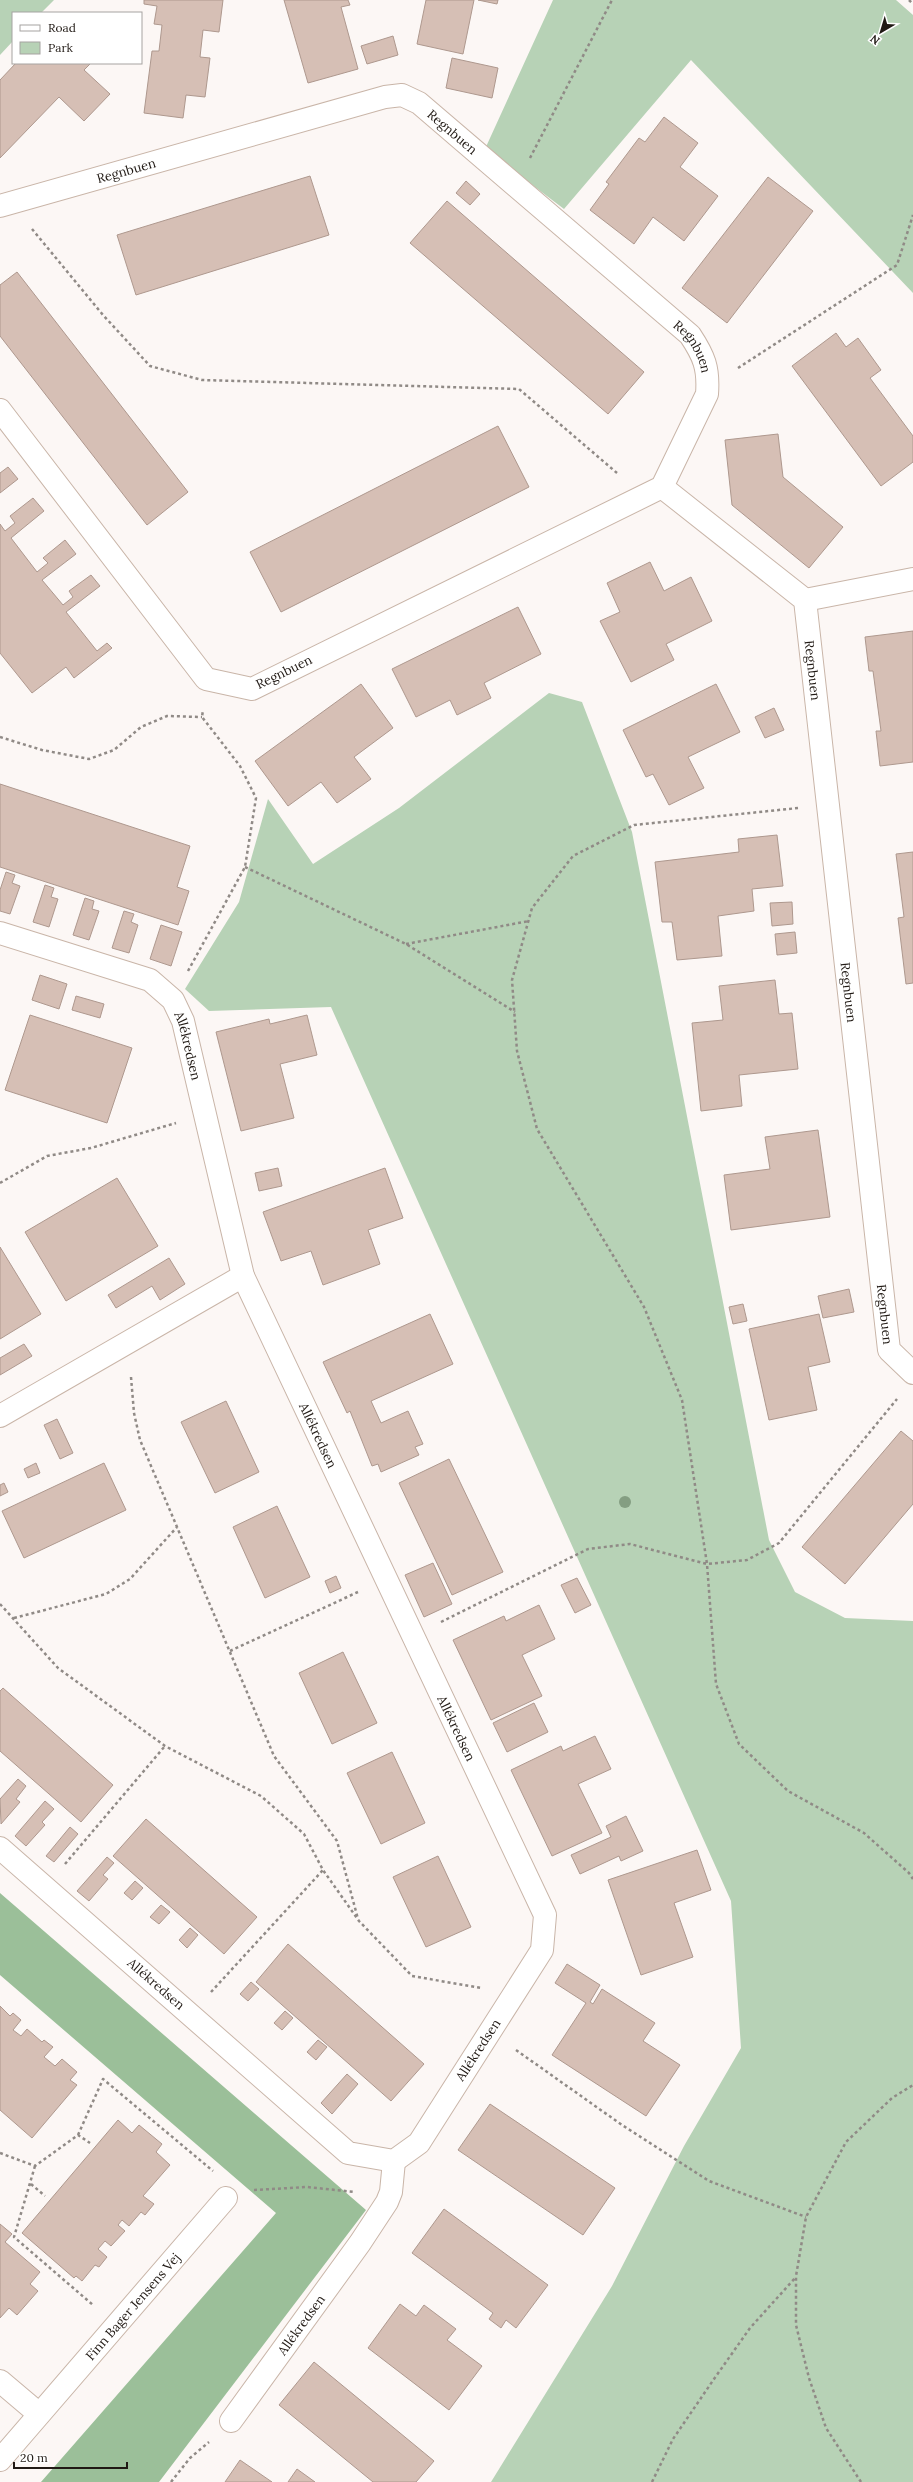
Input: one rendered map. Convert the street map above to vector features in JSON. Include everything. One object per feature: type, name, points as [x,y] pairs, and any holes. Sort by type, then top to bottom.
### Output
[{"type":"street","name":"Regnbuen","points":[[5,204],[385,97],[402,95],[419,103],[690,335],[703,356],[708,378],[707,394],[653,491],[252,688],[206,679]]},
{"type":"street","points":[[0,410],[206,679]]},
{"type":"street","points":[[653,491],[804,600],[913,579]]},
{"type":"street","name":"Regnbuen","points":[[804,600],[826,806],[889,1350],[913,1373]]},
{"type":"street","name":"Allékredsen","points":[[0,933],[150,980],[173,1000],[182,1021],[243,1276],[411,1636],[545,1915],[542,1950],[419,2143],[394,2161],[348,2153],[0,1848]]},
{"type":"street","points":[[0,1416],[243,1276]]},
{"type":"street","name":"Allékredsen","points":[[231,2421],[360,2243],[391,2192],[394,2161]]},
{"type":"street","name":"Finn Bager Jensens Vej","points":[[0,2460],[116,2324],[230,2194]]},
{"type":"street","points":[[0,2381],[39,2414]]},
{"type":"path","points":[[516,186],[612,0]]},
{"type":"path","points":[[909,0],[913,4]]},
{"type":"path","points":[[5,204],[150,366],[202,380],[519,389],[653,491]]},
{"type":"path","points":[[708,378],[726,376],[897,265],[913,215]]},
{"type":"path","points":[[173,1000],[244,867],[256,798],[240,766],[202,717],[206,679]]},
{"type":"path","points":[[0,737],[42,750],[89,759],[114,750],[141,727],[167,716],[202,717]]},
{"type":"path","points":[[826,806],[634,825],[573,856],[532,908],[512,980],[518,1051],[537,1129],[644,1307],[682,1400],[707,1564],[716,1684],[739,1744],[788,1791],[864,1833],[910,1873],[913,1879]]},
{"type":"path","points":[[244,867],[406,944],[515,1012]]},
{"type":"path","points":[[406,944],[529,921]]},
{"type":"path","points":[[0,1183],[47,1156],[91,1148],[167,1124],[206,1119]]},
{"type":"path","points":[[123,1345],[132,1380],[134,1413],[140,1440],[274,1756],[337,1840],[359,1921]]},
{"type":"path","points":[[411,1636],[588,1549],[630,1544],[707,1564],[747,1560],[779,1543],[898,1398]]},
{"type":"path","points":[[14,1618],[106,1594],[130,1579],[177,1527]]},
{"type":"path","points":[[230,1651],[385,1579]]},
{"type":"path","points":[[0,1604],[58,1668],[165,1746],[261,1796],[304,1834],[323,1870],[359,1921],[412,1976],[514,1993]]},
{"type":"path","points":[[45,1887],[165,1746]]},
{"type":"path","points":[[191,2015],[323,1870]]},
{"type":"path","points":[[490,2031],[622,2125],[709,2181],[806,2217]]},
{"type":"path","points":[[116,2324],[14,2236],[31,2184],[35,2166],[78,2135],[103,2079],[230,2194],[307,2187],[356,2192],[391,2192]]},
{"type":"path","points":[[860,2482],[826,2428],[809,2378],[796,2325],[796,2276],[806,2217],[846,2142],[892,2098],[913,2085]]},
{"type":"path","points":[[78,2135],[90,2143]]},
{"type":"path","points":[[0,2153],[35,2166]]},
{"type":"path","points":[[31,2184],[45,2196]]},
{"type":"path","points":[[652,2482],[673,2439],[714,2379],[750,2328],[796,2276]]},
{"type":"path","points":[[171,2482],[190,2458],[231,2421]]},
{"type":"green space","points":[[0,0],[54,0],[42,12],[12,12],[12,42],[0,55]]},
{"type":"green space","points":[[553,0],[896,0],[913,15],[913,293],[691,60],[564,209],[485,149]]},
{"type":"green space","points":[[549,693],[582,702],[632,832],[769,1540],[795,1592],[845,1618],[913,1621],[913,2482],[491,2482],[612,2286],[684,2146],[741,2048],[731,1901],[331,1007],[209,1011],[185,989],[239,902],[268,799],[313,864],[399,808]]},
{"type":"green space","points":[[0,1893],[366,2210],[159,2482],[41,2482],[276,2213],[0,1975]]},
{"type":"building","points":[[144,0],[223,0],[219,32],[203,30],[200,57],[210,58],[205,97],[186,95],[183,118],[144,113],[152,51],[159,51],[162,25],[154,24],[157,6],[144,4]]},
{"type":"building","points":[[284,0],[348,0],[350,5],[341,7],[358,69],[308,83]]},
{"type":"building","points":[[426,0],[474,0],[463,54],[417,44]]},
{"type":"building","points":[[478,0],[498,0],[497,4]]},
{"type":"building","points":[[393,36],[398,55],[367,64],[361,46]]},
{"type":"building","points":[[452,58],[498,68],[492,98],[446,88]]},
{"type":"building","points":[[15,64],[90,64],[84,70],[110,94],[84,121],[59,97],[0,158],[0,80]]},
{"type":"building","points":[[664,117],[698,143],[680,167],[718,196],[684,241],[653,217],[634,244],[590,210],[609,184],[606,182],[639,138],[645,142]]},
{"type":"building","points":[[310,176],[329,235],[136,295],[117,235]]},
{"type":"building","points":[[768,177],[813,211],[727,323],[682,288]]},
{"type":"building","points":[[466,181],[480,194],[470,205],[456,193]]},
{"type":"building","points":[[447,201],[644,372],[608,414],[410,243]]},
{"type":"building","points":[[17,272],[188,492],[147,525],[0,336],[0,285]]},
{"type":"building","points":[[836,333],[846,347],[858,338],[881,370],[870,378],[913,436],[913,462],[881,486],[792,366]]},
{"type":"building","points":[[498,426],[529,487],[281,612],[250,552]]},
{"type":"building","points":[[778,434],[783,477],[843,527],[809,568],[732,505],[725,440]]},
{"type":"building","points":[[8,467],[18,479],[0,493],[0,473]]},
{"type":"building","points":[[33,498],[44,511],[11,538],[37,572],[48,563],[43,558],[65,540],[76,554],[42,580],[63,605],[73,597],[69,591],[91,575],[100,586],[66,612],[97,651],[107,643],[112,648],[74,678],[66,667],[32,693],[0,653],[0,524],[5,531],[15,523],[10,516]]},
{"type":"building","points":[[650,562],[664,591],[691,577],[712,621],[666,644],[674,660],[631,682],[600,621],[620,612],[607,583]]},
{"type":"building","points":[[518,607],[541,654],[484,683],[491,698],[457,715],[450,700],[416,717],[392,669]]},
{"type":"building","points":[[913,631],[913,762],[880,766],[876,731],[881,731],[873,671],[869,671],[865,637]]},
{"type":"building","points":[[361,684],[393,728],[354,757],[371,779],[337,803],[321,782],[288,806],[255,761]]},
{"type":"building","points":[[716,684],[740,732],[688,757],[704,788],[669,805],[653,774],[646,777],[623,730]]},
{"type":"building","points":[[774,708],[784,730],[765,738],[755,717]]},
{"type":"building","points":[[0,784],[190,846],[177,887],[189,891],[178,925],[0,867]]},
{"type":"building","points":[[777,835],[783,886],[752,889],[754,911],[718,916],[722,956],[677,960],[672,922],[662,922],[655,862],[739,852],[738,839]]},
{"type":"building","points":[[913,852],[913,983],[906,984],[898,918],[904,917],[896,854]]},
{"type":"building","points":[[6,872],[15,875],[12,883],[20,886],[10,914],[0,911],[0,890]]},
{"type":"building","points":[[45,885],[54,888],[51,897],[58,899],[49,927],[33,922]]},
{"type":"building","points":[[85,898],[94,901],[92,909],[99,911],[89,940],[73,935]]},
{"type":"building","points":[[792,902],[793,924],[772,926],[770,903]]},
{"type":"building","points":[[124,911],[134,914],[131,922],[138,925],[129,953],[112,948]]},
{"type":"building","points":[[161,925],[182,932],[171,966],[150,959]]},
{"type":"building","points":[[795,932],[797,953],[777,955],[775,934]]},
{"type":"building","points":[[40,975],[67,984],[59,1009],[32,1000]]},
{"type":"building","points":[[775,980],[779,1014],[792,1013],[798,1069],[739,1075],[742,1106],[701,1111],[692,1023],[723,1020],[719,986]]},
{"type":"building","points":[[76,996],[104,1004],[100,1018],[72,1010]]},
{"type":"building","points":[[30,1015],[132,1048],[107,1123],[5,1090]]},
{"type":"building","points":[[307,1015],[317,1055],[280,1064],[294,1118],[241,1131],[216,1032],[269,1019],[270,1024]]},
{"type":"building","points":[[818,1130],[830,1217],[731,1230],[724,1175],[770,1169],[765,1137]]},
{"type":"building","points":[[278,1168],[282,1186],[259,1191],[255,1173]]},
{"type":"building","points":[[385,1168],[403,1218],[368,1230],[380,1264],[323,1285],[311,1251],[281,1261],[263,1212]]},
{"type":"building","points":[[117,1178],[158,1246],[66,1301],[25,1232]]},
{"type":"building","points":[[0,1247],[41,1314],[0,1339]]},
{"type":"building","points":[[169,1258],[185,1284],[160,1300],[152,1286],[116,1308],[108,1295]]},
{"type":"building","points":[[849,1289],[854,1312],[823,1318],[818,1296]]},
{"type":"building","points":[[743,1304],[747,1321],[733,1324],[729,1307]]},
{"type":"building","points":[[430,1314],[453,1364],[371,1401],[381,1423],[408,1411],[423,1444],[415,1447],[419,1455],[381,1472],[378,1464],[372,1466],[350,1411],[347,1413],[323,1362]]},
{"type":"building","points":[[819,1314],[830,1362],[808,1367],[817,1410],[769,1420],[749,1329]]},
{"type":"building","points":[[24,1344],[32,1356],[0,1375],[0,1358]]},
{"type":"building","points":[[226,1401],[259,1472],[215,1493],[181,1422]]},
{"type":"building","points":[[57,1419],[73,1453],[60,1459],[44,1425]]},
{"type":"building","points":[[901,1431],[913,1441],[913,1504],[845,1584],[802,1547]]},
{"type":"building","points":[[449,1459],[503,1572],[452,1595],[399,1483]]},
{"type":"building","points":[[36,1463],[40,1473],[28,1478],[24,1469]]},
{"type":"building","points":[[104,1463],[126,1510],[24,1558],[2,1511]]},
{"type":"building","points":[[4,1483],[8,1492],[0,1496],[0,1485]]},
{"type":"building","points":[[277,1506],[310,1577],[265,1598],[233,1527]]},
{"type":"building","points":[[433,1563],[452,1604],[424,1617],[405,1575]]},
{"type":"building","points":[[336,1576],[341,1588],[330,1593],[325,1581]]},
{"type":"building","points":[[577,1578],[591,1605],[575,1613],[561,1585]]},
{"type":"building","points":[[539,1605],[555,1639],[522,1655],[542,1696],[491,1720],[453,1640],[504,1616],[506,1621]]},
{"type":"building","points":[[343,1652],[377,1723],[332,1744],[299,1673]]},
{"type":"building","points":[[3,1688],[113,1785],[81,1822],[0,1751],[0,1691]]},
{"type":"building","points":[[534,1703],[548,1732],[507,1752],[493,1723]]},
{"type":"building","points":[[595,1736],[611,1769],[578,1784],[602,1833],[552,1856],[511,1770],[561,1746],[563,1751]]},
{"type":"building","points":[[392,1752],[425,1823],[381,1844],[347,1773]]},
{"type":"building","points":[[18,1779],[26,1786],[16,1799],[20,1802],[1,1824],[0,1799]]},
{"type":"building","points":[[45,1801],[54,1809],[42,1822],[45,1825],[26,1846],[15,1836]]},
{"type":"building","points":[[626,1816],[643,1851],[621,1861],[619,1856],[580,1874],[571,1855],[611,1837],[606,1826]]},
{"type":"building","points":[[146,1819],[257,1917],[224,1954],[113,1856]]},
{"type":"building","points":[[70,1827],[78,1834],[54,1862],[46,1856]]},
{"type":"building","points":[[697,1850],[711,1890],[674,1903],[693,1957],[641,1975],[608,1880]]},
{"type":"building","points":[[438,1856],[471,1927],[426,1947],[393,1877]]},
{"type":"building","points":[[107,1857],[114,1863],[103,1875],[108,1879],[89,1901],[77,1891]]},
{"type":"building","points":[[135,1881],[143,1888],[132,1900],[124,1893]]},
{"type":"building","points":[[161,1905],[170,1912],[159,1924],[150,1917]]},
{"type":"building","points":[[190,1928],[198,1935],[187,1948],[179,1940]]},
{"type":"building","points":[[288,1944],[424,2064],[391,2101],[256,1982]]},
{"type":"building","points":[[567,1964],[600,1985],[590,2002],[593,2004],[602,1989],[655,2023],[643,2041],[680,2065],[646,2116],[552,2055],[586,2003],[555,1983]]},
{"type":"building","points":[[251,1982],[259,1989],[248,2001],[240,1994]]},
{"type":"building","points":[[0,2006],[10,2016],[13,2013],[21,2020],[13,2030],[21,2036],[27,2029],[42,2042],[44,2040],[53,2047],[44,2057],[55,2066],[62,2059],[77,2072],[70,2080],[77,2085],[32,2138],[0,2110]]},
{"type":"building","points":[[285,2011],[293,2018],[282,2030],[274,2023]]},
{"type":"building","points":[[318,2040],[327,2047],[316,2060],[307,2052]]},
{"type":"building","points":[[347,2074],[358,2084],[332,2114],[321,2103]]},
{"type":"building","points":[[490,2104],[615,2188],[583,2235],[458,2150]]},
{"type":"building","points":[[118,2120],[132,2133],[139,2125],[162,2144],[156,2152],[170,2165],[143,2196],[154,2204],[145,2215],[141,2212],[129,2226],[122,2220],[118,2225],[125,2231],[111,2246],[105,2241],[98,2249],[107,2257],[99,2267],[95,2265],[82,2281],[76,2276],[74,2278],[22,2233]]},
{"type":"building","points":[[444,2209],[548,2285],[516,2328],[506,2320],[501,2328],[489,2319],[493,2313],[412,2253]]},
{"type":"building","points":[[0,2224],[12,2234],[5,2242],[40,2272],[30,2284],[38,2291],[17,2315],[9,2308],[0,2318]]},
{"type":"building","points":[[400,2304],[416,2316],[424,2305],[456,2329],[447,2340],[482,2366],[449,2410],[368,2348]]},
{"type":"building","points":[[314,2362],[434,2461],[416,2482],[373,2482],[279,2405]]},
{"type":"building","points":[[240,2460],[272,2482],[225,2482]]},
{"type":"building","points":[[297,2469],[315,2482],[288,2482]]}]
